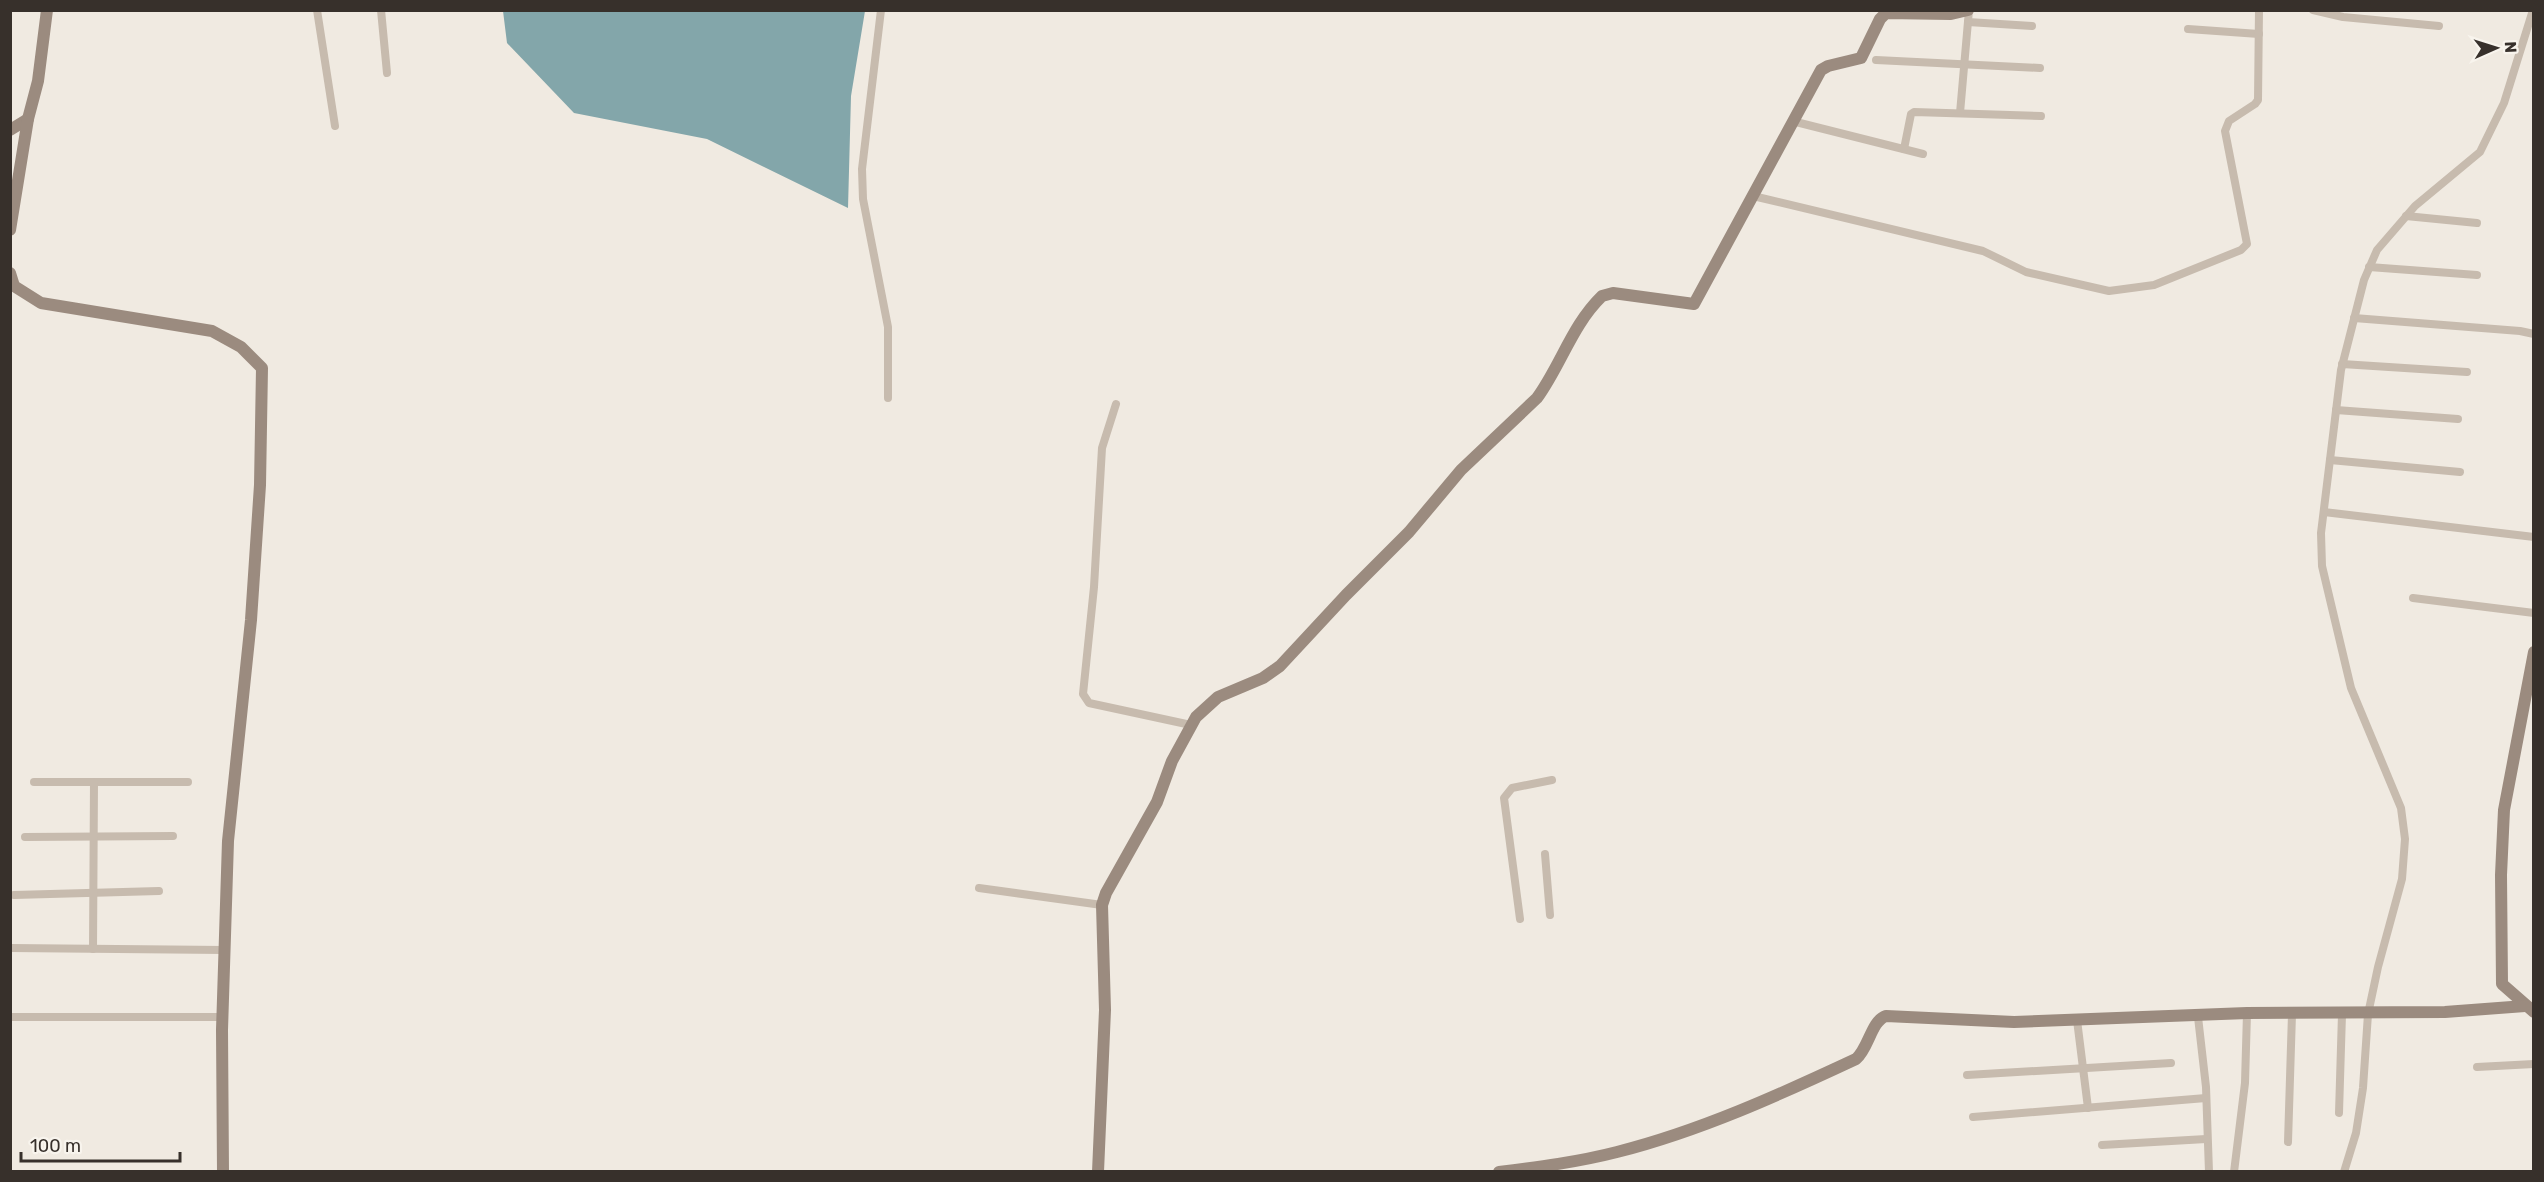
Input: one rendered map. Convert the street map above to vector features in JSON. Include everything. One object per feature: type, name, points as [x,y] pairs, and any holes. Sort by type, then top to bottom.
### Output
[{"type":"street","points":[[10,230],[28,119],[38,81],[46,10]]},
{"type":"street","points":[[317,10],[335,126]]},
{"type":"street","points":[[381,10],[387,73]]},
{"type":"street","points":[[881,10],[862,169],[863,199],[888,327],[888,398]]},
{"type":"street","points":[[1753,196],[1983,251],[2020,270],[2091,288],[2109,291],[2163,282],[2241,250],[2247,244],[2225,131],[2229,121],[2258,100],[2259,10]]},
{"type":"street","points":[[2313,10],[2343,17],[2439,26]]},
{"type":"street","points":[[2344,1172],[2356,1133],[2361,1105],[2368,1014],[2380,957],[2402,879],[2404,825],[2396,794],[2360,714],[2343,661],[2322,566],[2321,544],[2324,512],[2342,364],[2369,267],[2380,244],[2406,216],[2480,152],[2504,103],[2534,10]]},
{"type":"street","points":[[1098,1172],[1104,1010],[1102,905],[1106,893],[1157,802],[1172,761],[1191,725],[1212,701],[1263,678],[1299,648],[1346,595],[1409,532],[1461,470],[1537,398],[1546,386],[1570,337],[1602,296],[1613,293],[1694,304],[1821,70],[1828,66],[1861,58],[1880,19],[1886,13],[1968,14],[2032,26]]},
{"type":"street","points":[[1960,114],[1968,14]]},
{"type":"street","points":[[2188,29],[2259,34]]},
{"type":"street","points":[[1876,60],[2040,68]]},
{"type":"street","points":[[1904,149],[1911,114],[1914,112],[2041,116]]},
{"type":"street","points":[[10,130],[28,119]]},
{"type":"street","points":[[1792,121],[1923,154]]},
{"type":"street","points":[[2406,216],[2477,223]]},
{"type":"street","points":[[2369,267],[2477,275]]},
{"type":"street","points":[[10,273],[14,286],[41,303],[212,331],[241,347],[262,368],[260,485],[250,620],[228,841],[222,1017],[223,1172]]},
{"type":"street","points":[[2354,318],[2534,334]]},
{"type":"street","points":[[2342,364],[2467,372]]},
{"type":"street","points":[[1116,404],[1102,448],[1094,587],[1083,694],[1089,703],[1191,725]]},
{"type":"street","points":[[2336,410],[2458,419]]},
{"type":"street","points":[[2330,460],[2460,472]]},
{"type":"street","points":[[2324,512],[2534,537]]},
{"type":"street","points":[[2413,598],[2534,613]]},
{"type":"street","points":[[2529,1009],[2502,984],[2501,875],[2504,810],[2533,655]]},
{"type":"street","points":[[1520,919],[1504,798],[1512,788],[1552,780]]},
{"type":"street","points":[[34,782],[188,782]]},
{"type":"street","points":[[93,949],[94,782]]},
{"type":"street","points":[[25,837],[173,836]]},
{"type":"street","points":[[1545,854],[1550,915]]},
{"type":"street","points":[[979,888],[1102,905]]},
{"type":"street","points":[[14,895],[159,891]]},
{"type":"street","points":[[10,948],[224,950]]},
{"type":"street","points":[[1499,1172],[1546,1166],[1619,1151],[1776,1097],[1856,1059],[1863,1052],[1878,1020],[1886,1016],[2014,1022],[2198,1017],[2247,1013],[2368,1014],[2529,1009]]},
{"type":"street","points":[[2234,1172],[2245,1083],[2247,1013]]},
{"type":"street","points":[[2288,1142],[2292,1014]]},
{"type":"street","points":[[2339,1113],[2342,1014]]},
{"type":"street","points":[[10,1017],[222,1017]]},
{"type":"street","points":[[2198,1017],[2206,1098],[2209,1172]]},
{"type":"street","points":[[2077,1020],[2088,1108]]},
{"type":"street","points":[[1967,1075],[2171,1064]]},
{"type":"street","points":[[2477,1067],[2534,1064]]},
{"type":"street","points":[[1973,1117],[2206,1098]]},
{"type":"street","points":[[2102,1145],[2206,1139]]},
{"type":"water","points":[[503,11],[865,11],[851,96],[848,208],[707,139],[574,113],[507,43]]}]
